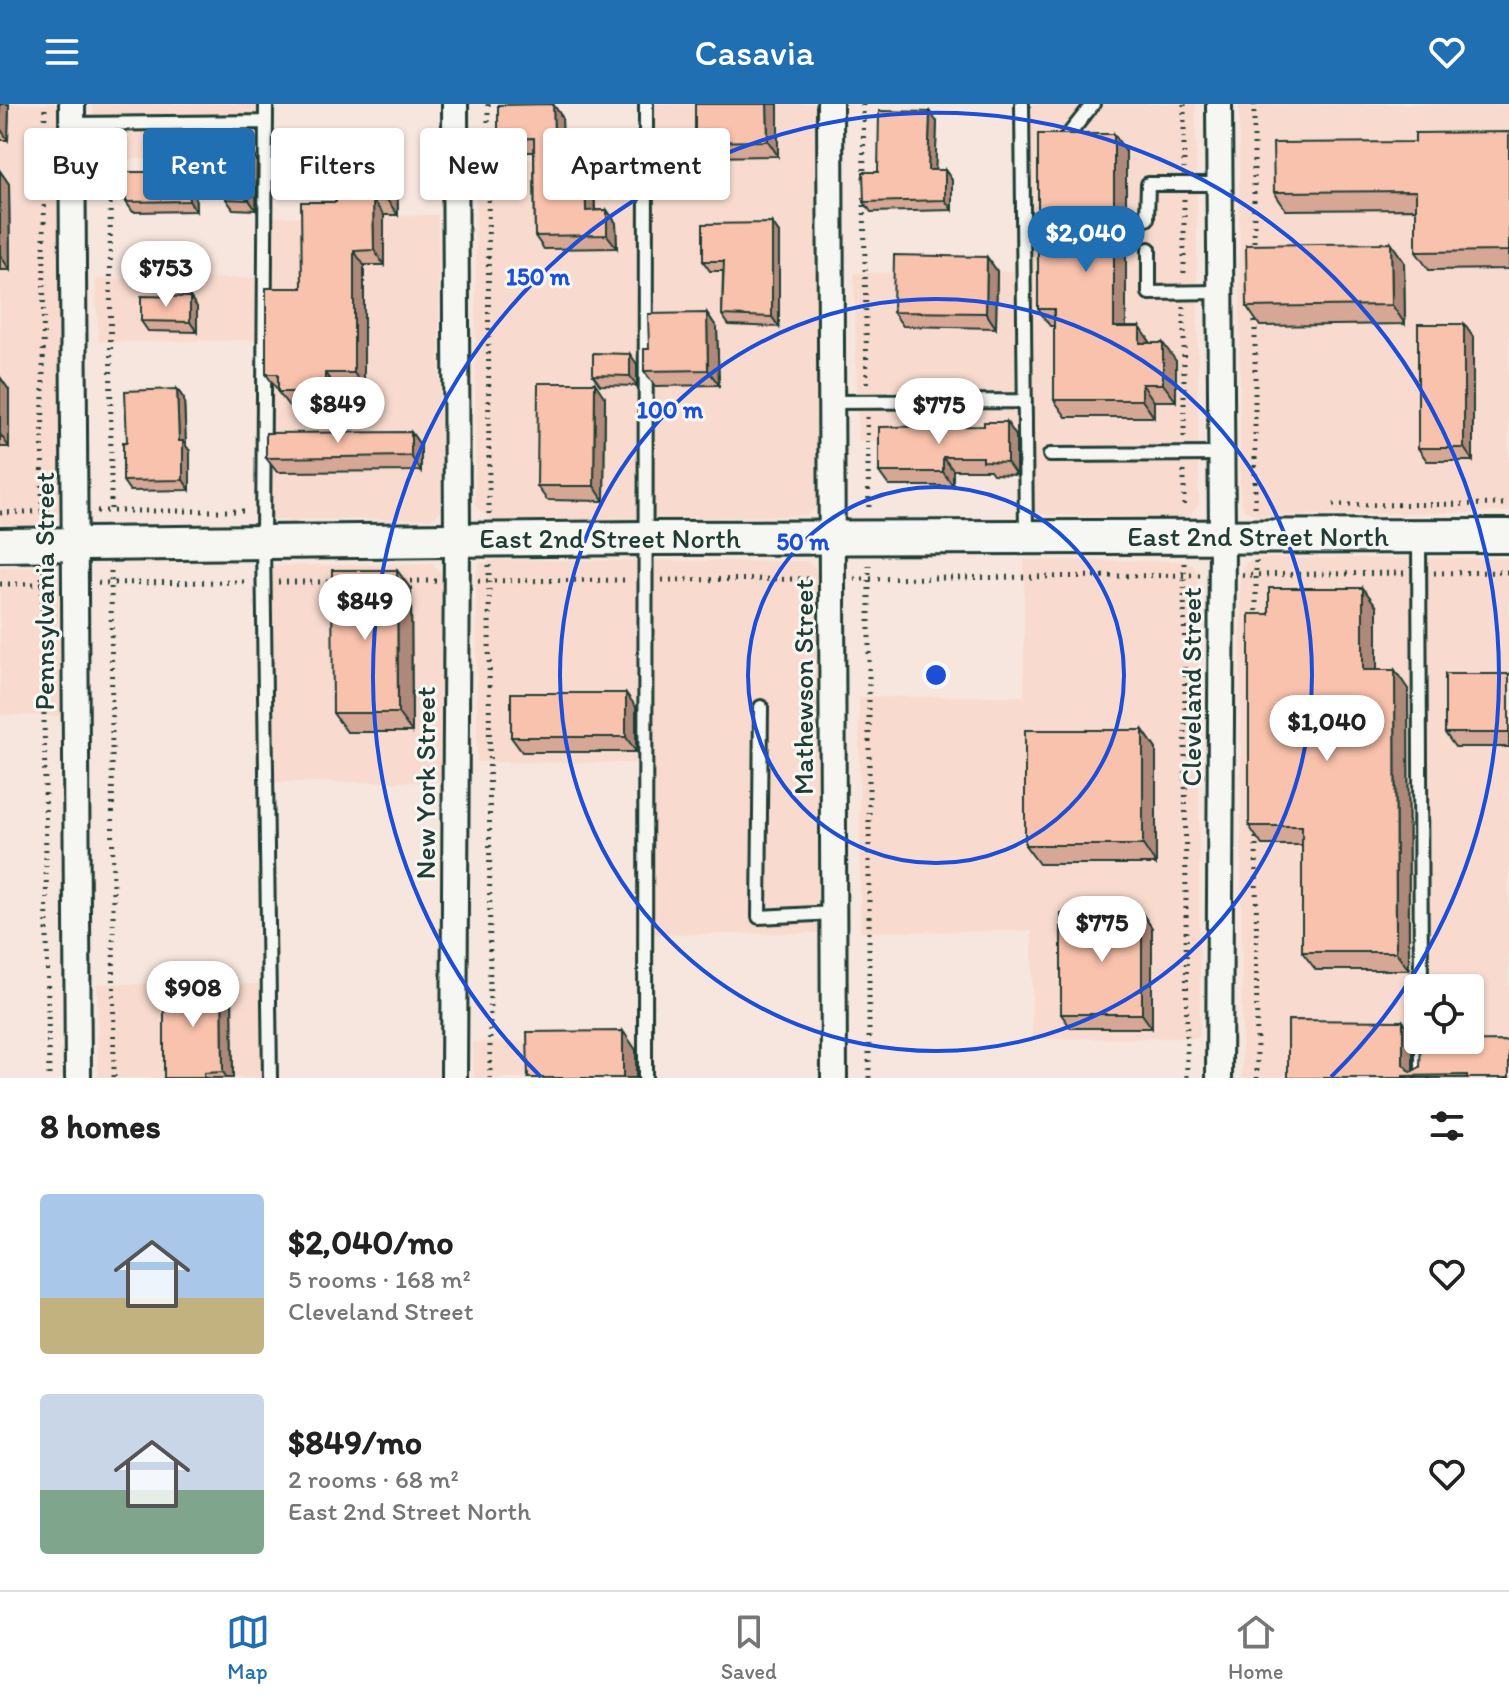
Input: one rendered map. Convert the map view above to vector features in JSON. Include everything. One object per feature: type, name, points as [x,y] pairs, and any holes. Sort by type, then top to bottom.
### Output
[{"type":"street","name":"New York Street","points":[[454,1078],[457,539],[455,104]]},
{"type":"street","name":"Mathewson Street","points":[[830,104],[834,1078]]},
{"type":"street","name":"Cleveland Street","points":[[1219,104],[1222,536],[1219,1078]]},
{"type":"street","name":"Pennsylvania Street","points":[[72,114],[78,1078]]},
{"type":"street","name":"East 2nd Street North","points":[[0,545],[457,539],[1256,536],[1419,531],[1509,536]]},
{"type":"lane","points":[[266,104],[263,582],[270,1078]]},
{"type":"lane","points":[[645,1078],[646,104]]},
{"type":"lane","points":[[1022,104],[1026,536]]},
{"type":"lane","points":[[1066,138],[1093,104]]},
{"type":"lane","points":[[72,114],[110,123],[265,122]]},
{"type":"lane","points":[[1147,219],[1148,184],[1219,184]]},
{"type":"lane","points":[[1149,249],[1149,293],[1220,292]]},
{"type":"lane","points":[[831,402],[1025,401]]},
{"type":"lane","points":[[1050,455],[1221,454]]},
{"type":"lane","points":[[1419,531],[1421,974]]},
{"type":"lane","points":[[761,707],[759,917],[834,913]]},
{"type":"lane","points":[[1422,1054],[1422,1078]]},
{"type":"path","points":[[45,104],[42,544],[49,1078]]},
{"type":"path","points":[[488,104],[490,1078]]},
{"type":"path","points":[[863,104],[869,537],[869,1078]]},
{"type":"path","points":[[1184,104],[1187,1078]]},
{"type":"path","points":[[1254,104],[1254,254]]},
{"type":"path","points":[[110,123],[114,1078]]},
{"type":"path","points":[[1255,301],[1256,628]]},
{"type":"path","points":[[400,581],[1509,572]]},
{"type":"path","points":[[0,584],[336,582]]},
{"type":"path","points":[[1256,817],[1257,1078]]},
{"type":"shaded area","points":[[0,104],[59,104],[59,128],[24,128],[24,200],[59,200],[60,511],[40,525],[0,525]]},
{"type":"shaded area","points":[[93,104],[271,104],[271,159],[255,159],[255,128],[143,128],[143,159],[127,159],[127,128],[93,128]]},
{"type":"shaded area","points":[[650,104],[818,104],[817,507],[808,515],[794,516],[493,521],[475,506],[476,200],[527,200],[527,159],[543,159],[543,200],[730,200],[730,128],[650,128]]},
{"type":"shaded area","points":[[1013,104],[1196,104],[1199,504],[1190,515],[1176,519],[1017,514],[1016,440],[858,441],[854,273],[1014,271]]},
{"type":"shaded area","points":[[1239,104],[1509,104],[1509,512],[1257,516],[1244,510],[1240,498]]},
{"type":"shaded area","points":[[438,215],[441,509],[436,517],[263,520],[260,340],[99,342],[95,279],[262,278],[262,217]]},
{"type":"shaded area","points":[[1257,558],[1509,558],[1509,1078],[1242,1078],[1240,574],[1246,563]]},
{"type":"shaded area","points":[[493,560],[807,561],[817,569],[818,933],[643,935],[637,763],[477,762],[476,574],[480,563]]},
{"type":"shaded area","points":[[1024,560],[1182,561],[1198,571],[1200,1038],[1032,1039],[1032,931],[860,932],[859,697],[1024,696]]},
{"type":"shaded area","points":[[433,563],[445,580],[446,782],[265,782],[263,566]]},
{"type":"shaded area","points":[[45,566],[54,569],[59,579],[61,716],[0,715],[0,567]]},
{"type":"shaded area","points":[[97,984],[276,984],[277,1078],[98,1078]]},
{"type":"shaded area","points":[[653,1040],[653,1078],[474,1078],[473,1042]]},
{"type":"building","points":[[553,104],[554,128],[543,128],[543,200],[586,200],[586,211],[607,210],[607,235],[535,236],[534,138],[527,138],[527,128],[498,128],[498,105]]},
{"type":"building","points":[[695,104],[767,104],[768,141],[730,142],[730,128],[695,128]]},
{"type":"building","points":[[879,111],[930,112],[928,170],[945,170],[945,200],[864,202],[863,172],[878,172]]},
{"type":"building","points":[[1509,132],[1509,251],[1416,252],[1416,191],[1274,192],[1273,143],[1415,142],[1415,133]]},
{"type":"building","points":[[1038,134],[1114,134],[1114,327],[1140,327],[1140,343],[1163,343],[1163,384],[1142,384],[1142,400],[1054,400],[1054,309],[1038,309]]},
{"type":"building","points":[[127,172],[143,172],[143,200],[189,201],[126,202]]},
{"type":"building","points":[[387,200],[373,201],[374,250],[354,251],[354,373],[325,373],[325,392],[278,392],[278,374],[266,374],[266,288],[302,288],[301,202]]},
{"type":"building","points":[[772,223],[772,317],[722,315],[724,261],[703,261],[703,224]]},
{"type":"building","points":[[1391,243],[1392,305],[1247,307],[1246,245]]},
{"type":"building","points":[[894,255],[987,257],[986,313],[893,312]]},
{"type":"building","points":[[141,296],[190,297],[190,322],[141,321]]},
{"type":"building","points":[[707,313],[708,370],[644,371],[644,349],[649,349],[648,314]]},
{"type":"building","points":[[1418,324],[1464,324],[1464,448],[1418,448]]},
{"type":"building","points":[[593,353],[630,354],[630,376],[593,375]]},
{"type":"building","points":[[538,383],[595,383],[594,486],[537,486]]},
{"type":"building","points":[[177,389],[179,441],[183,441],[183,480],[123,481],[123,442],[127,442],[125,391]]},
{"type":"building","points":[[984,422],[1007,422],[1007,462],[983,461],[983,457],[943,457],[943,472],[879,472],[879,427],[984,426]]},
{"type":"building","points":[[411,432],[411,456],[266,458],[266,433]]},
{"type":"building","points":[[332,570],[397,570],[398,713],[333,713]]},
{"type":"building","points":[[1269,588],[1363,588],[1363,670],[1395,670],[1396,952],[1302,952],[1302,826],[1249,826],[1249,614],[1269,614]]},
{"type":"building","points":[[1445,674],[1509,674],[1509,733],[1445,733]]},
{"type":"building","points":[[511,693],[626,693],[626,737],[511,737]]},
{"type":"building","points":[[1025,730],[1143,730],[1143,845],[1025,845]]},
{"type":"building","points":[[1061,913],[1142,913],[1142,1014],[1061,1014]]},
{"type":"building","points":[[164,982],[222,982],[223,1072],[204,1073],[204,1078],[164,1078]]},
{"type":"building","points":[[1288,1020],[1403,1021],[1403,1064],[1411,1072],[1420,1067],[1421,1054],[1484,1054],[1484,1041],[1509,1041],[1509,1078],[1467,1078],[1467,1075],[1288,1078]]},
{"type":"building","points":[[623,1031],[623,1078],[528,1078],[527,1032]]}]
